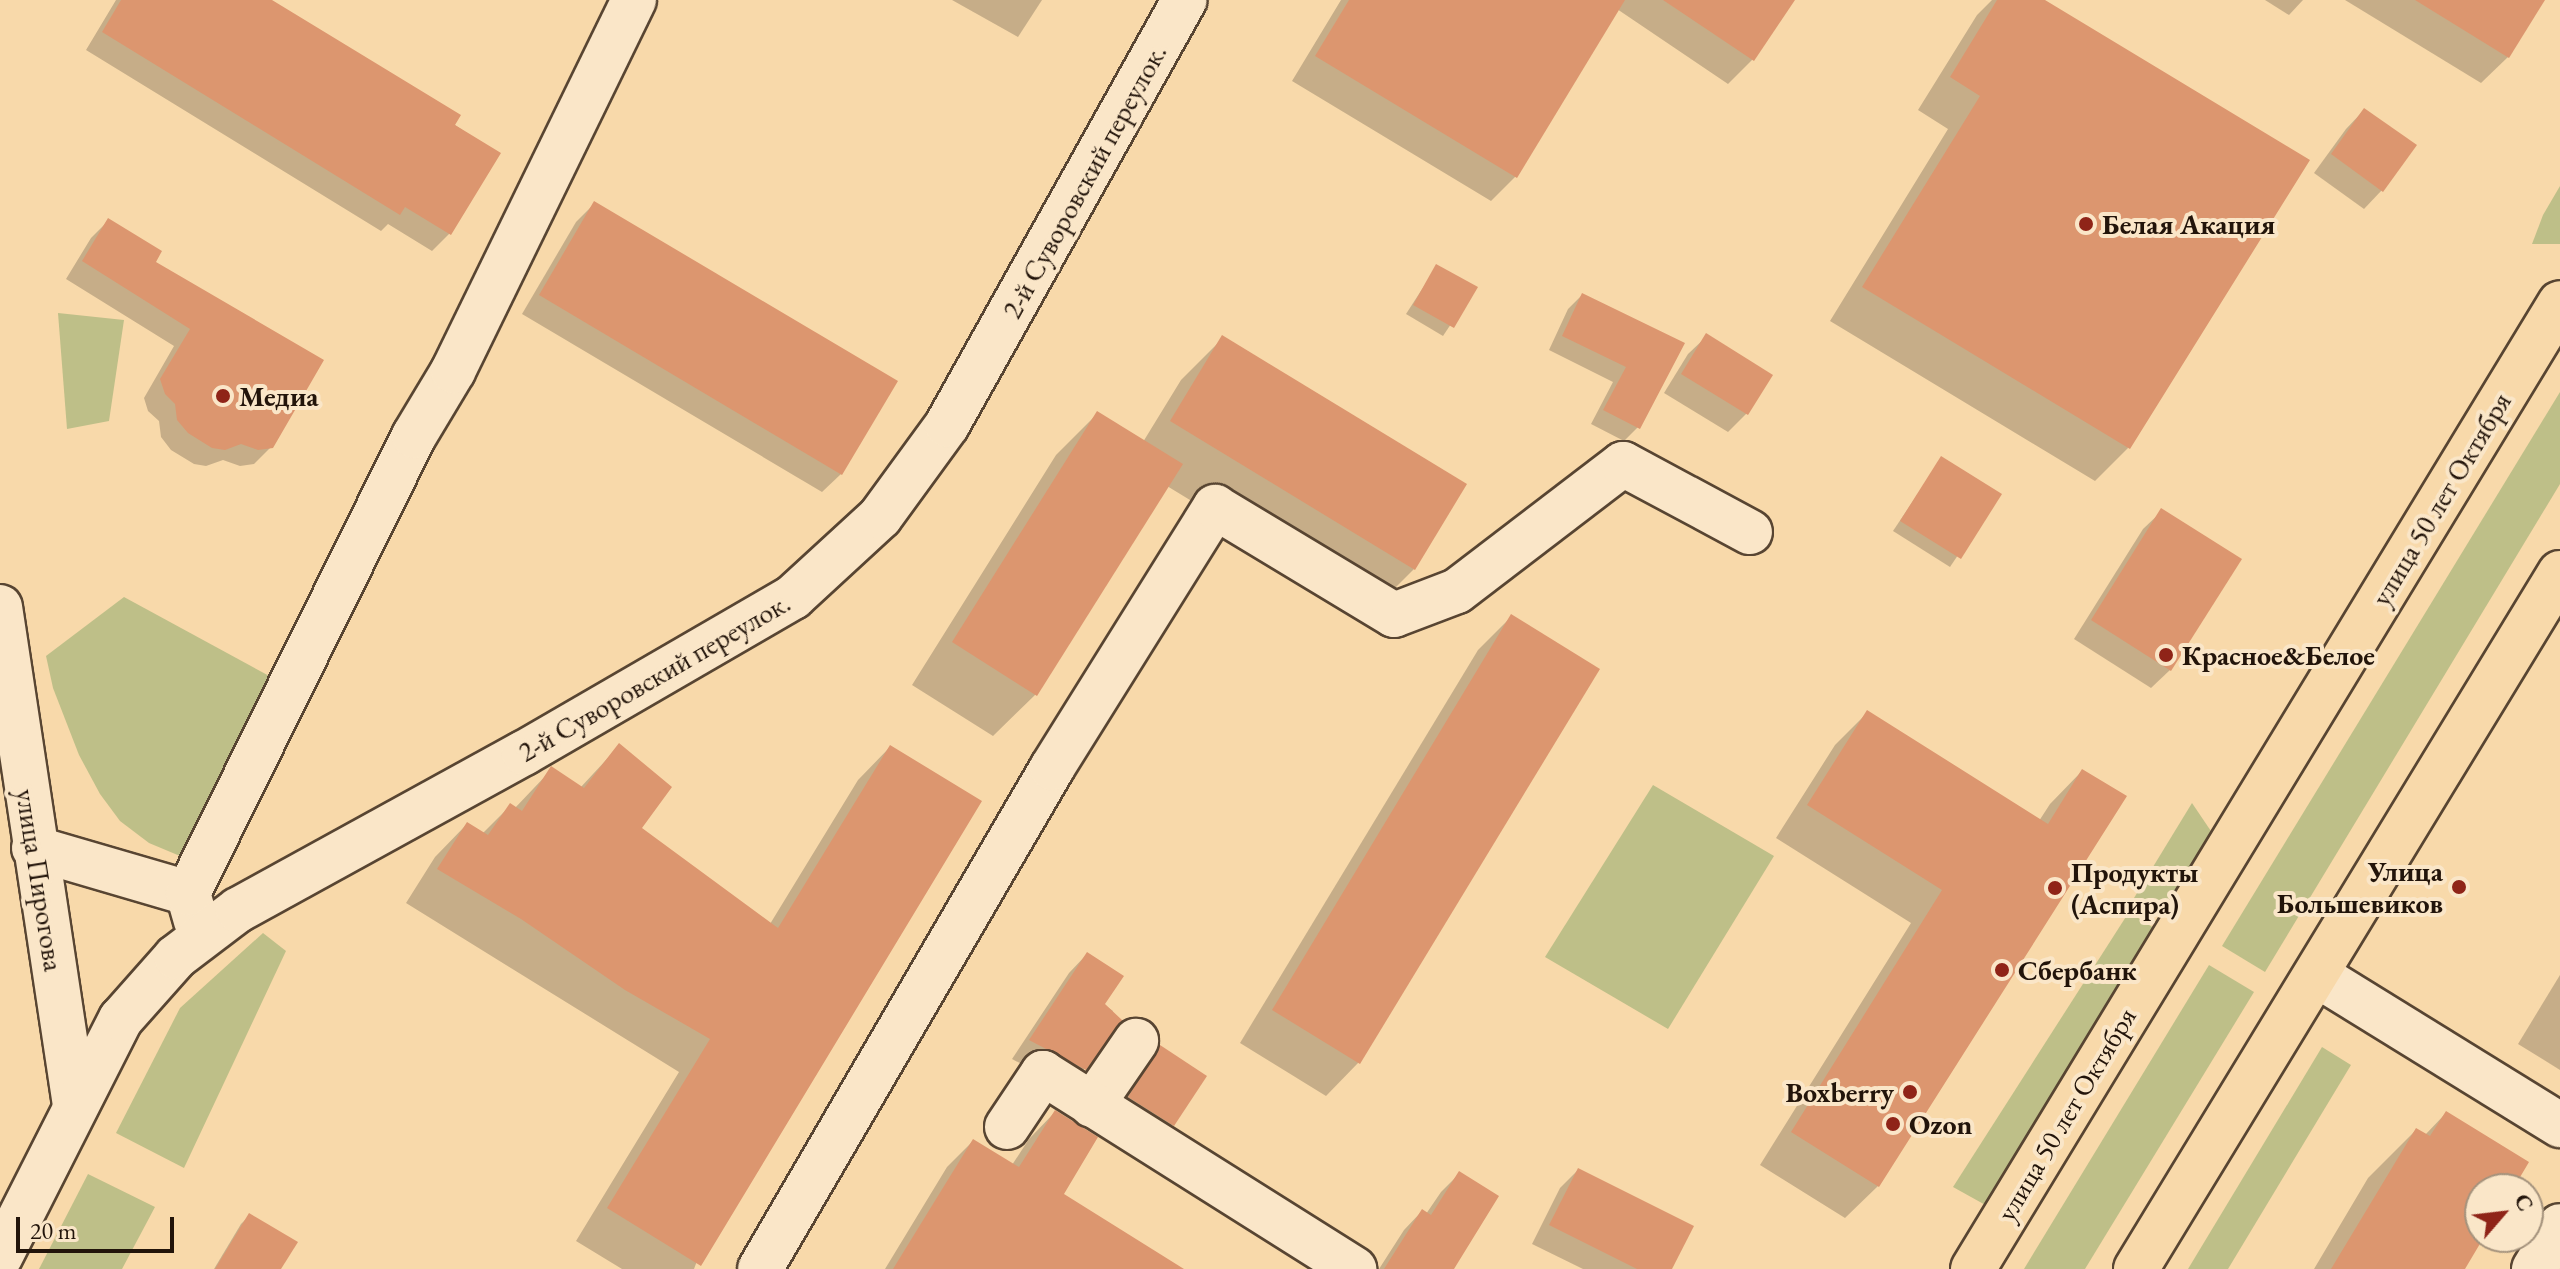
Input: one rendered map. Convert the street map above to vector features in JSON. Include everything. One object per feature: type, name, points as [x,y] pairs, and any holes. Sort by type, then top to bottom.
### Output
[{"type":"main road","name":"улица 50 лет Октября","points":[[1973,1269],[2560,303]]},
{"type":"main road","points":[[2136,1269],[2560,573]]},
{"type":"street","points":[[201,938],[188,893],[407,451],[453,371],[634,0]]},
{"type":"street","name":"2-й Суворовский переулок.","points":[[0,1257],[121,1019],[176,957],[238,910],[524,753],[793,597],[880,517],[947,425],[1185,0]]},
{"type":"street","points":[[760,1269],[1052,768],[1215,507],[1394,615],[1457,591],[1623,464],[1750,532]]},
{"type":"street","name":"улица Пирогова","points":[[0,607],[75,1105]]},
{"type":"street","points":[[34,848],[188,893]]},
{"type":"street","points":[[2317,975],[2560,1125]]},
{"type":"street","points":[[1092,1105],[1136,1041]]},
{"type":"street","points":[[1007,1127],[1043,1073],[1354,1269]]},
{"type":"street","points":[[2534,1269],[2560,1226]]},
{"type":"green space","points":[[2560,186],[2560,244],[2532,244],[2543,215]]},
{"type":"green space","points":[[58,313],[124,320],[109,421],[67,429]]},
{"type":"green space","points":[[2560,392],[2560,484],[2265,972],[2222,946]]},
{"type":"green space","points":[[124,597],[273,678],[180,856],[149,843],[120,821],[100,794],[79,755],[53,688],[46,656]]},
{"type":"green space","points":[[1653,785],[1774,856],[1668,1029],[1545,957]]},
{"type":"green space","points":[[2192,803],[2219,843],[2171,915],[2134,898]]},
{"type":"green space","points":[[2129,912],[2160,932],[1989,1207],[1953,1187]]},
{"type":"green space","points":[[263,933],[286,951],[184,1168],[116,1133],[180,1008]]},
{"type":"green space","points":[[2209,965],[2254,992],[2085,1269],[2024,1269]]},
{"type":"green space","points":[[2322,1047],[2351,1065],[2228,1269],[2188,1269]]},
{"type":"green space","points":[[88,1174],[155,1207],[122,1269],[39,1269]]},
{"type":"building","points":[[121,0],[272,0],[461,115],[455,125],[501,153],[451,235],[405,207],[400,215],[102,32]]},
{"type":"building","points":[[1349,0],[1625,0],[1517,178],[1315,56]]},
{"type":"building","points":[[1663,0],[1795,0],[1754,61]]},
{"type":"building","name":"Белая Акация","points":[[1997,0],[2045,0],[2310,160],[2130,449],[1862,287],[1980,96],[1950,77]]},
{"type":"building","points":[[2415,0],[2545,0],[2509,58]]},
{"type":"building","points":[[2364,108],[2417,145],[2383,192],[2331,154]]},
{"type":"building","points":[[594,201],[898,381],[842,475],[539,295]]},
{"type":"building","points":[[108,218],[162,251],[156,262],[324,360],[273,448],[258,450],[241,444],[225,450],[212,448],[188,433],[177,420],[175,404],[165,394],[160,379],[190,329],[82,261]]},
{"type":"building","points":[[1436,264],[1478,287],[1454,328],[1413,305]]},
{"type":"building","points":[[1582,293],[1685,343],[1640,429],[1603,410],[1626,367],[1562,336]]},
{"type":"building","points":[[1706,333],[1773,375],[1748,415],[1681,374]]},
{"type":"building","points":[[1222,335],[1467,484],[1415,570],[1170,421]]},
{"type":"building","points":[[1097,411],[1183,464],[1037,696],[952,642]]},
{"type":"building","points":[[1941,456],[2002,494],[1961,559],[1900,521]]},
{"type":"building","points":[[2161,508],[2242,559],[2171,671],[2091,620]]},
{"type":"building","points":[[1511,614],[1600,669],[1360,1064],[1272,1010]]},
{"type":"building","points":[[1867,710],[2048,824],[2082,769],[2127,796],[1879,1187],[1791,1132],[1942,890],[1807,805]]},
{"type":"building","points":[[619,743],[672,787],[642,828],[778,928],[890,745],[982,801],[701,1266],[607,1208],[710,1039],[625,990],[521,919],[437,869],[467,822],[488,835],[510,803],[522,811],[551,766],[584,788]]},
{"type":"building","points":[[1087,952],[1124,976],[1105,1004],[1123,1021],[1086,1070],[1029,1040]]},
{"type":"building","points":[[1160,1045],[1207,1076],[1174,1126],[1128,1097]]},
{"type":"building","points":[[1055,1110],[1098,1137],[1064,1194],[1184,1269],[893,1269],[973,1139],[1019,1167]]},
{"type":"building","points":[[2446,1111],[2529,1162],[2522,1173],[2464,1173],[2464,1253],[2474,1253],[2465,1269],[2331,1269],[2416,1128],[2430,1136]]},
{"type":"building","points":[[1578,1168],[1694,1226],[1672,1269],[1637,1269],[1549,1225]]},
{"type":"building","points":[[1459,1171],[1499,1196],[1454,1269],[1384,1269],[1422,1209],[1431,1215]]},
{"type":"building","points":[[249,1213],[298,1242],[281,1269],[215,1269]]},
{"type":"place","name":"Белая Акация","points":[[2086,224]]},
{"type":"place","name":"Медиа","points":[[223,396]]},
{"type":"place","name":"Красное&Белое","points":[[2166,655]]},
{"type":"place","name":"Улица Большевиков","points":[[2459,887]]},
{"type":"place","name":"Продукты (Аспира)","points":[[2055,888]]},
{"type":"place","name":"Сбербанк","points":[[2002,970]]},
{"type":"place","name":"Boxberry","points":[[1910,1092]]},
{"type":"place","name":"Ozon","points":[[1893,1124]]}]
